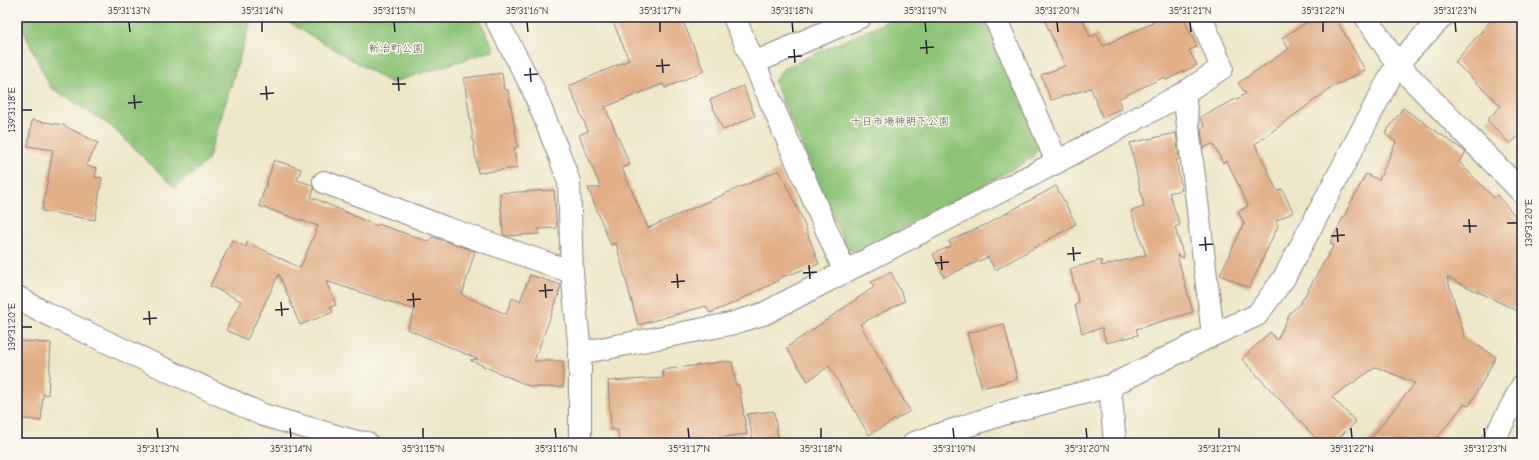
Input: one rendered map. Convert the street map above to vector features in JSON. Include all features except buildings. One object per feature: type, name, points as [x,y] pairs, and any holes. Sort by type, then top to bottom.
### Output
[{"type":"street","points":[[495,17],[532,87],[569,182],[572,272],[580,353],[580,443]]},
{"type":"street","points":[[734,17],[845,272]]},
{"type":"street","points":[[754,63],[860,17]]},
{"type":"street","points":[[995,17],[1057,162]]},
{"type":"street","points":[[580,353],[730,324],[763,314],[1057,162],[1184,93],[1222,68],[1201,17]]},
{"type":"street","points":[[1366,17],[1397,64],[1522,192]]},
{"type":"street","points":[[914,443],[1012,411],[1110,386],[1257,315],[1284,278],[1397,64],[1442,17]]},
{"type":"street","points":[[1184,93],[1213,335]]},
{"type":"street","points":[[324,182],[446,228],[572,272]]},
{"type":"street","points":[[17,297],[45,314],[263,415],[357,442],[367,443]]},
{"type":"street","points":[[1110,386],[1115,443]]},
{"type":"street","points":[[1492,443],[1522,386]]},
{"type":"green space","points":[[17,17],[252,17],[208,160],[175,188],[111,126],[50,87]]},
{"type":"green space","name":"新治町公園","points":[[280,17],[478,17],[495,50],[391,83]]},
{"type":"green space","name":"十日市場神明下公園","points":[[897,17],[984,17],[1041,147],[1029,160],[860,252],[847,249],[774,81],[784,68]]}]
